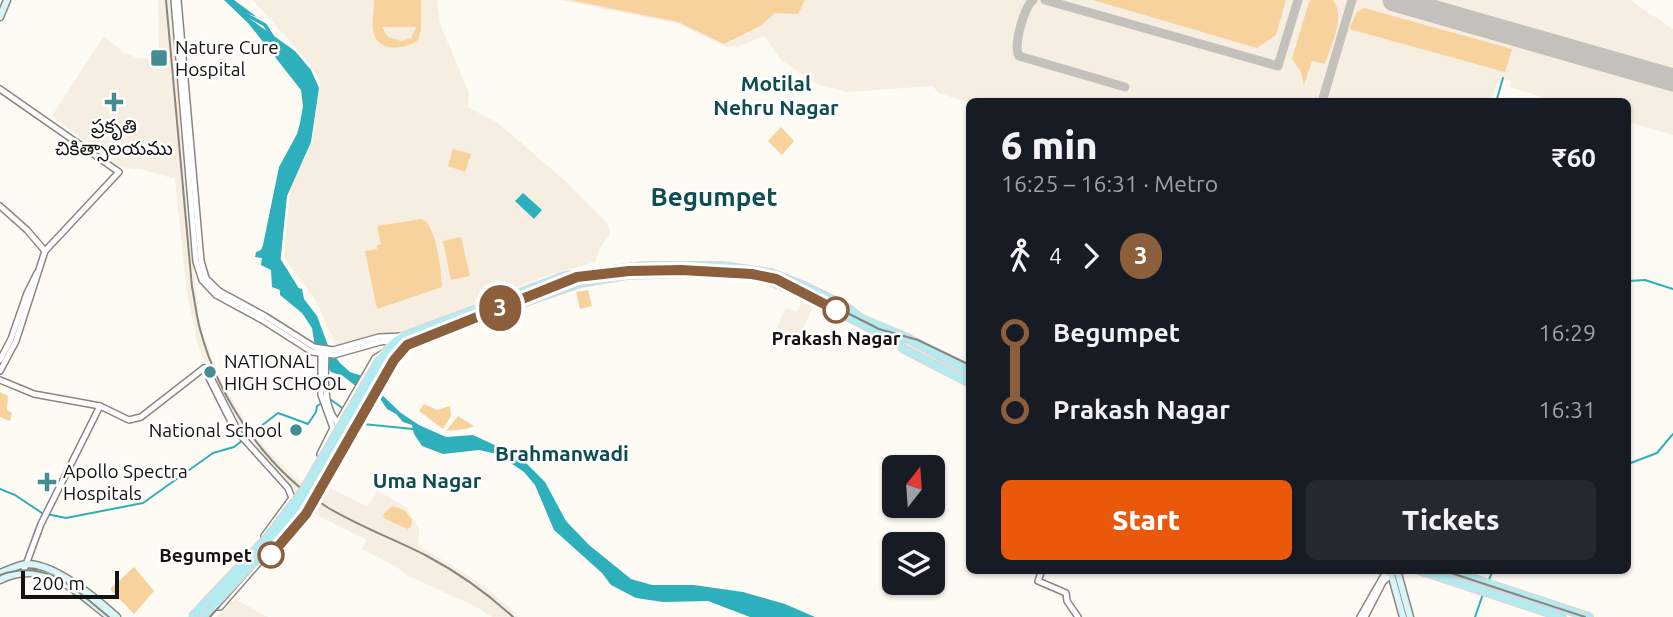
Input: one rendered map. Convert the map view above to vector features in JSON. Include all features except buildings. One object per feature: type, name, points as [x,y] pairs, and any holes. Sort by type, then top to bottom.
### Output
[{"type":"main road","points":[[0,7],[5,0]]},
{"type":"main road","points":[[0,17],[5,0]]},
{"type":"main road","points":[[190,617],[266,539],[317,469],[384,355],[393,351],[403,340],[565,276],[643,266],[723,266],[771,273],[806,287],[882,328],[905,337],[966,375]]},
{"type":"main road","points":[[403,340],[580,283],[626,275],[681,273],[748,276],[767,280],[818,301],[966,375]]},
{"type":"main road","points":[[882,328],[903,343]]},
{"type":"main road","points":[[200,617],[266,549],[315,486],[384,355]]},
{"type":"main road","points":[[200,617],[268,541],[292,501]]},
{"type":"main road","points":[[0,573],[24,567],[50,570],[80,588],[117,617]]},
{"type":"main road","points":[[0,579],[24,567],[47,575],[68,586],[109,617]]},
{"type":"main road","points":[[1393,574],[1403,617]]},
{"type":"main road","points":[[1393,574],[1410,617]]},
{"type":"main road","points":[[1434,574],[1560,613],[1589,617]]},
{"type":"main road","points":[[1455,574],[1485,588]]},
{"type":"street","points":[[176,0],[201,261],[203,272],[211,284],[225,297],[312,352],[380,340],[403,340],[383,382],[336,463],[320,454],[332,431],[326,394],[324,352]]},
{"type":"street","points":[[0,89],[119,172],[46,251],[16,341],[0,371]]},
{"type":"street","points":[[0,206],[46,251]]},
{"type":"street","points":[[0,360],[11,339],[33,277],[39,270]]},
{"type":"street","points":[[337,424],[375,358],[384,355],[380,340]]},
{"type":"street","points":[[0,380],[34,394],[100,407],[129,420],[141,417],[204,370],[223,411],[250,447],[288,488],[292,501],[190,617]]},
{"type":"street","points":[[24,567],[44,518],[100,407]]},
{"type":"street","points":[[332,418],[337,424],[357,426]]},
{"type":"street","points":[[213,605],[220,607],[276,543],[265,534]]},
{"type":"street","points":[[1041,574],[1038,581],[1066,593],[1077,617]]},
{"type":"street","points":[[1363,617],[1382,580],[1389,574]]},
{"type":"shaded area","name":"ప్రకృతి చికిత్సాలయము","points":[[158,0],[170,0],[201,328],[219,378],[250,430],[244,434],[208,370],[198,345],[187,294],[175,179],[144,170],[120,167],[52,116],[104,36],[124,53],[138,58],[159,60]]},
{"type":"shaded area","points":[[253,0],[437,0],[440,24],[469,93],[468,107],[498,123],[563,179],[608,224],[610,234],[599,250],[595,262],[543,277],[403,332],[337,347],[315,299],[284,257],[291,175],[301,165],[313,141],[320,80],[308,62]]},
{"type":"shaded area","points":[[374,0],[421,0],[421,30],[418,40],[407,46],[393,48],[381,44],[373,30]],"holes":[[[382,27],[415,27],[411,38],[401,41],[388,37]]]},
{"type":"shaded area","points":[[560,0],[1630,0],[1673,29],[1673,135],[1631,123],[1631,98],[1545,98],[1509,87],[1511,81],[1504,79],[1497,83],[1492,98],[966,98],[966,101],[938,93],[933,86],[847,92],[820,85],[807,78],[781,60],[764,36],[740,46],[726,47],[679,24]]},
{"type":"shaded area","points":[[570,0],[805,0],[798,14],[775,13],[760,26],[724,44],[678,22]]},
{"type":"shaded area","points":[[1093,0],[1286,0],[1276,35],[1257,48]]},
{"type":"shaded area","points":[[1311,0],[1333,0],[1338,15],[1334,40],[1325,64],[1312,61],[1304,85],[1301,72],[1292,59],[1308,5]]},
{"type":"shaded area","points":[[1364,8],[1512,49],[1505,72],[1349,29],[1357,12]]},
{"type":"shaded area","points":[[781,127],[794,141],[782,155],[768,141]]},
{"type":"shaded area","points":[[453,149],[471,154],[465,172],[448,166]]},
{"type":"shaded area","points":[[422,219],[435,239],[442,287],[377,309],[365,251],[377,249],[377,245],[381,244],[377,226]]},
{"type":"shaded area","points":[[461,237],[470,276],[451,280],[443,241]]},
{"type":"shaded area","points":[[588,290],[592,306],[580,309],[576,292]]},
{"type":"shaded area","points":[[802,302],[813,307],[799,337],[777,327],[786,308],[797,312]]},
{"type":"shaded area","points":[[0,392],[8,396],[7,410],[12,413],[10,421],[0,417]]},
{"type":"shaded area","points":[[424,404],[437,410],[450,406],[451,416],[443,429],[419,411]]},
{"type":"shaded area","points":[[458,416],[474,426],[446,431]]},
{"type":"shaded area","points":[[260,442],[294,477],[319,494],[324,485],[366,506],[377,490],[407,508],[419,529],[418,545],[475,580],[518,617],[492,617],[475,606],[406,575],[397,567],[362,549],[367,540],[313,513],[293,495],[253,446]]},
{"type":"shaded area","points":[[392,506],[404,510],[412,520],[408,529],[385,519],[383,515]]},
{"type":"shaded area","points":[[134,567],[154,591],[134,614],[110,589]]},
{"type":"shaded area","points":[[235,599],[268,617],[216,617]]},
{"type":"water","points":[[224,0],[234,0],[257,17],[246,13],[246,16],[295,51],[311,70],[319,88],[311,142],[287,196],[280,265],[287,269],[295,287],[302,289],[304,299],[317,316],[329,348],[340,363],[350,372],[362,376],[401,413],[419,425],[446,437],[473,435],[520,457],[545,482],[566,521],[589,545],[631,579],[652,585],[694,585],[743,592],[785,604],[815,617],[750,617],[708,601],[663,602],[636,598],[611,585],[602,573],[554,530],[535,485],[524,472],[497,454],[479,450],[443,454],[422,446],[412,425],[403,422],[387,409],[379,397],[331,372],[315,347],[312,328],[302,313],[280,295],[280,290],[272,287],[271,270],[261,265],[262,258],[255,257],[263,245],[279,167],[297,134],[303,106],[301,90],[249,24]]},
{"type":"water","points":[[523,193],[542,210],[534,219],[515,201]]},
{"type":"waterway","points":[[243,13],[265,25],[272,36]]},
{"type":"waterway","points":[[1497,98],[1503,78]]},
{"type":"waterway","points":[[279,260],[299,292]]},
{"type":"waterway","points":[[1631,281],[1645,280],[1673,289]]},
{"type":"waterway","points":[[330,399],[345,410]]},
{"type":"waterway","points":[[0,489],[15,495],[42,513],[66,518],[143,503],[213,453],[234,447],[278,413],[308,424],[317,406],[322,403]]},
{"type":"waterway","points":[[363,424],[413,429]]},
{"type":"waterway","points":[[1631,463],[1657,453],[1673,434]]},
{"type":"waterway","points":[[1488,582],[1491,574]]},
{"type":"waterway","points":[[1475,617],[1483,594]]},
{"type":"taxiway","points":[[1033,0],[1020,27],[1017,44],[1019,56],[1125,87]]},
{"type":"taxiway","points":[[1045,0],[1278,66],[1298,0]]},
{"type":"taxiway","points":[[1323,98],[1352,0]]},
{"type":"taxiway","points":[[1669,79],[1673,81]]},
{"type":"runway","points":[[1394,0],[1673,80]]},
{"type":"railway","points":[[166,0],[192,287],[208,355],[232,406],[265,452],[305,491],[339,514],[450,569],[513,617]]},
{"type":"railway","points":[[210,617],[303,512],[392,358],[405,343],[577,274],[629,268],[752,271],[776,277],[879,329],[918,340],[966,363]]},
{"type":"railway","points":[[0,575],[17,571],[47,574],[72,587],[109,617]]},
{"type":"railway","points":[[1454,574],[1585,617]]},
{"type":"metro line","name":"3","points":[[271,555],[306,514],[394,360],[407,345],[577,277],[629,271],[681,270],[752,274],[776,279],[836,310]]},
{"type":"place","name":"Nature Cure Hospital","points":[[159,58]]},
{"type":"place","name":"ప్రకృతి చికిత్సాలయము","points":[[114,102]]},
{"type":"place","name":"Prakash Nagar","points":[[836,310]]},
{"type":"place","name":"NATIONAL HIGH SCHOOL","points":[[210,372]]},
{"type":"place","name":"National School","points":[[296,430]]},
{"type":"place","name":"Apollo Spectra Hospitals","points":[[47,482]]},
{"type":"place","name":"Begumpet","points":[[271,555]]},
{"type":"district","name":"Motilal Nehru Nagar","points":[[776,95]]},
{"type":"district","name":"Begumpet","points":[[714,196]]},
{"type":"district","name":"Brahmanwadi","points":[[562,453]]},
{"type":"district","name":"Uma Nagar","points":[[427,480]]}]
